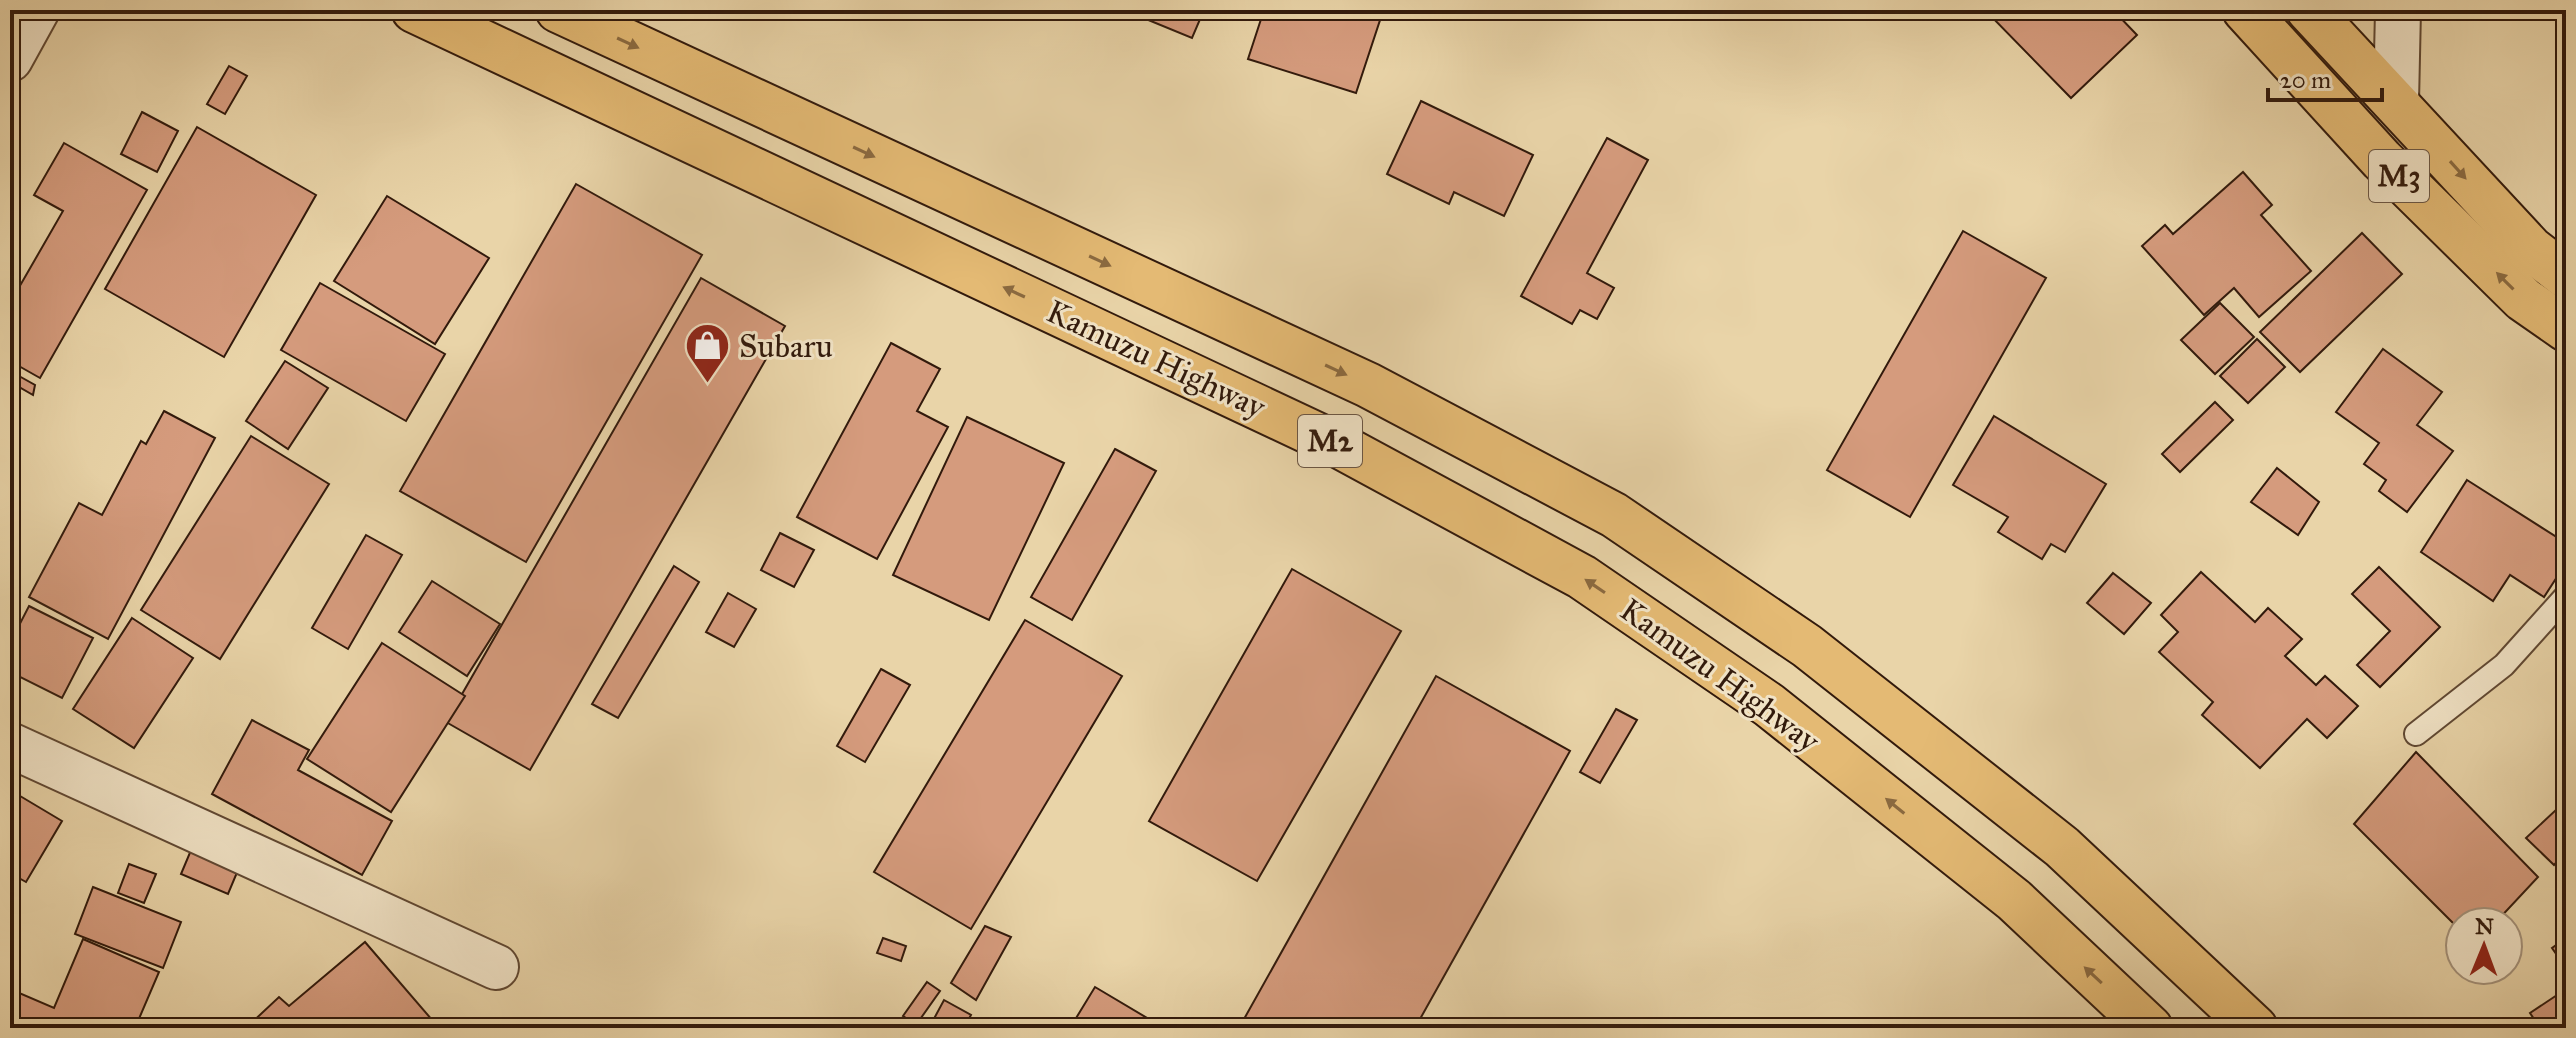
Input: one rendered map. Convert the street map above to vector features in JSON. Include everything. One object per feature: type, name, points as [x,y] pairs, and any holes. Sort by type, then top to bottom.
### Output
[{"type":"highway","name":"Kamuzu Highway","points":[[414,10],[1338,445],[1582,577],[1769,705],[2014,900],[2150,1028]]},
{"type":"highway","name":"Kamuzu Highway","points":[[558,10],[1368,385],[1614,515],[1807,646],[2062,847],[2255,1028]]},
{"type":"highway","name":"M3","points":[[2245,10],[2382,160],[2523,299],[2566,329]]},
{"type":"highway","name":"M3","points":[[2309,10],[2531,249],[2566,276]]},
{"type":"street","points":[[10,59],[37,10]]},
{"type":"street","points":[[2396,102],[2398,10]]},
{"type":"street","points":[[10,745],[496,967]]},
{"type":"lane","points":[[2416,734],[2504,665],[2566,596]]},
{"type":"building","points":[[1124,10],[1204,10],[1192,38]]},
{"type":"building","points":[[1264,10],[1371,10],[1382,14],[1356,93],[1248,59]]},
{"type":"building","points":[[1985,10],[2113,10],[2137,35],[2071,98]]},
{"type":"building","points":[[229,66],[247,76],[225,114],[207,104]]},
{"type":"building","points":[[1421,101],[1533,155],[1504,216],[1454,192],[1449,204],[1387,174]]},
{"type":"building","points":[[142,112],[178,131],[157,172],[121,154]]},
{"type":"building","points":[[197,127],[316,195],[224,357],[105,289]]},
{"type":"building","points":[[1607,138],[1648,160],[1587,273],[1614,288],[1597,319],[1580,310],[1572,324],[1521,296]]},
{"type":"building","points":[[64,143],[147,190],[40,378],[10,361],[10,303],[63,211],[34,195]]},
{"type":"building","points":[[2243,172],[2272,205],[2261,215],[2311,271],[2259,317],[2234,288],[2204,315],[2142,246],[2165,225],[2173,234]]},
{"type":"building","points":[[576,184],[702,255],[526,562],[400,491]]},
{"type":"building","points":[[387,196],[489,258],[435,344],[334,281]]},
{"type":"building","points":[[1963,231],[2046,278],[1910,517],[1827,470]]},
{"type":"building","points":[[2362,233],[2402,274],[2300,372],[2260,332]]},
{"type":"building","points":[[701,278],[785,326],[530,770],[446,722]]},
{"type":"building","points":[[320,283],[445,354],[406,421],[281,350]]},
{"type":"building","points":[[2220,303],[2254,337],[2215,374],[2181,340]]},
{"type":"building","points":[[2257,339],[2285,367],[2248,403],[2220,376]]},
{"type":"building","points":[[891,343],[940,369],[917,411],[948,427],[877,559],[797,517]]},
{"type":"building","points":[[2383,349],[2442,392],[2417,425],[2453,451],[2407,512],[2379,491],[2386,480],[2364,464],[2379,443],[2336,412]]},
{"type":"building","points":[[285,361],[328,388],[288,449],[246,421]]},
{"type":"building","points":[[10,371],[35,385],[33,395],[12,383],[10,387]]},
{"type":"building","points":[[2215,402],[2233,420],[2180,472],[2162,454]]},
{"type":"building","points":[[164,411],[215,438],[108,639],[29,597],[79,503],[102,515],[141,441],[146,444]]},
{"type":"building","points":[[1994,416],[2106,484],[2065,552],[2051,544],[2042,559],[1998,532],[2008,517],[1953,485]]},
{"type":"building","points":[[967,417],[1064,463],[989,620],[893,575]]},
{"type":"building","points":[[251,436],[329,484],[220,659],[141,610]]},
{"type":"building","points":[[1115,449],[1156,471],[1072,620],[1031,597]]},
{"type":"building","points":[[2277,468],[2319,502],[2298,535],[2251,502]]},
{"type":"building","points":[[2467,480],[2566,543],[2566,563],[2544,597],[2510,575],[2493,601],[2421,552]]},
{"type":"building","points":[[780,533],[814,550],[794,587],[761,570]]},
{"type":"building","points":[[366,535],[402,555],[348,649],[312,628]]},
{"type":"building","points":[[674,566],[699,582],[618,718],[592,704]]},
{"type":"building","points":[[2379,567],[2440,627],[2380,687],[2357,665],[2390,631],[2352,594]]},
{"type":"building","points":[[1292,569],[1401,631],[1257,881],[1149,821]]},
{"type":"building","points":[[2201,572],[2255,622],[2268,608],[2302,639],[2285,656],[2316,685],[2325,676],[2358,706],[2327,738],[2307,719],[2260,768],[2202,715],[2213,702],[2159,652],[2178,632],[2161,615]]},
{"type":"building","points":[[2113,573],[2151,603],[2124,634],[2087,603]]},
{"type":"building","points":[[432,581],[500,624],[467,676],[399,632]]},
{"type":"building","points":[[728,593],[756,609],[734,647],[706,632]]},
{"type":"building","points":[[29,606],[93,638],[62,698],[10,672],[10,643]]},
{"type":"building","points":[[132,618],[193,658],[134,748],[73,709]]},
{"type":"building","points":[[1025,620],[1122,676],[971,929],[874,872]]},
{"type":"building","points":[[382,643],[465,696],[391,812],[307,759]]},
{"type":"building","points":[[881,669],[910,685],[865,762],[837,746]]},
{"type":"building","points":[[1436,676],[1570,751],[1415,1028],[1239,1028]]},
{"type":"building","points":[[1616,709],[1637,720],[1600,783],[1580,772]]},
{"type":"building","points":[[252,720],[309,750],[298,770],[392,821],[362,875],[212,794]]},
{"type":"building","points":[[2416,752],[2538,877],[2511,906],[2444,906],[2444,914],[2354,824]]},
{"type":"building","points":[[10,790],[62,821],[26,882],[10,873]]},
{"type":"building","points":[[2558,808],[2566,815],[2566,852],[2554,865],[2526,838]]},
{"type":"building","points":[[194,843],[241,863],[228,894],[181,874]]},
{"type":"building","points":[[129,864],[156,874],[144,903],[118,893]]},
{"type":"building","points":[[93,887],[181,922],[163,968],[75,934]]},
{"type":"building","points":[[985,926],[1011,937],[976,1000],[951,983]]},
{"type":"building","points":[[883,938],[906,946],[901,961],[877,953]]},
{"type":"building","points":[[2566,938],[2566,968],[2552,948]]},
{"type":"building","points":[[83,939],[159,972],[135,1028],[10,1028],[10,989],[54,1008]]},
{"type":"building","points":[[365,942],[439,1028],[246,1028],[279,997],[289,1006]]},
{"type":"building","points":[[927,982],[940,991],[916,1025],[903,1016]]},
{"type":"building","points":[[1095,987],[1164,1028],[1070,1028]]},
{"type":"building","points":[[2566,989],[2566,1028],[2540,1028],[2530,1013]]},
{"type":"building","points":[[944,1000],[971,1015],[964,1028],[929,1028]]},
{"type":"place","name":"Subaru","points":[[708,385]]}]
